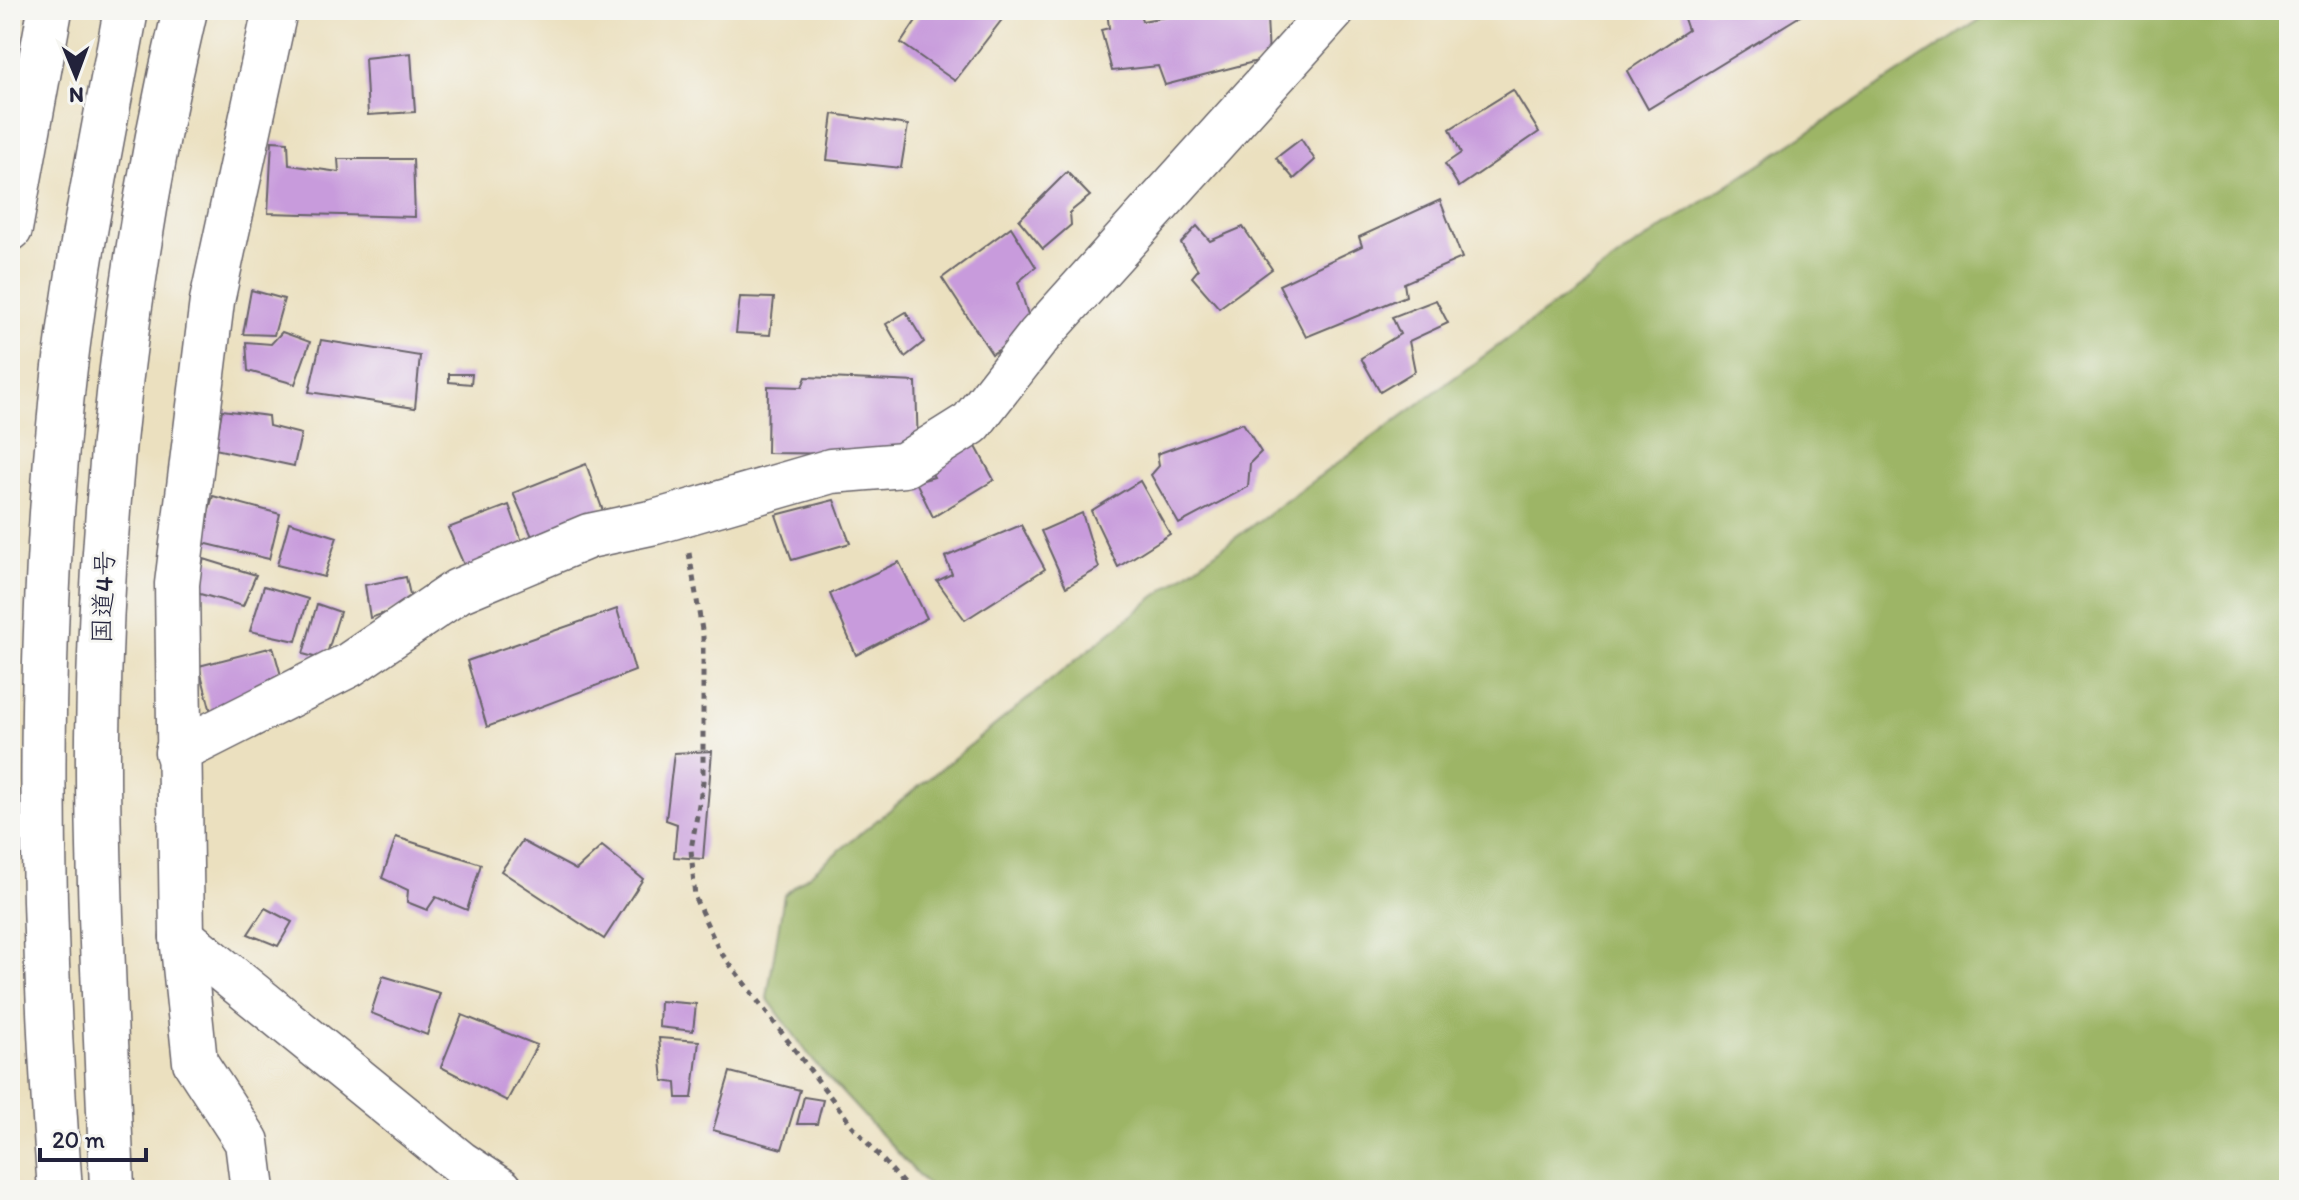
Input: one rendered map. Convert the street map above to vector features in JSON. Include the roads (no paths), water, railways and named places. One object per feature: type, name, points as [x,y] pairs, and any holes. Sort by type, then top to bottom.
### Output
[{"type":"main road","points":[[10,229],[50,10]]},
{"type":"main road","name":"国道4号","points":[[60,1190],[43,877],[45,635],[61,403],[86,231],[126,10]]},
{"type":"main road","name":"国道4号","points":[[112,1190],[98,736],[105,527],[132,284],[185,10]]},
{"type":"main road","points":[[253,1190],[247,1142],[195,1062],[182,937],[177,584],[212,301],[275,10]]},
{"type":"main road","points":[[177,752],[349,665],[458,591],[589,536],[655,522],[682,511],[831,471],[904,465],[971,423],[1039,336],[1333,10]]},
{"type":"main road","points":[[182,937],[460,1163],[501,1190]]}]
